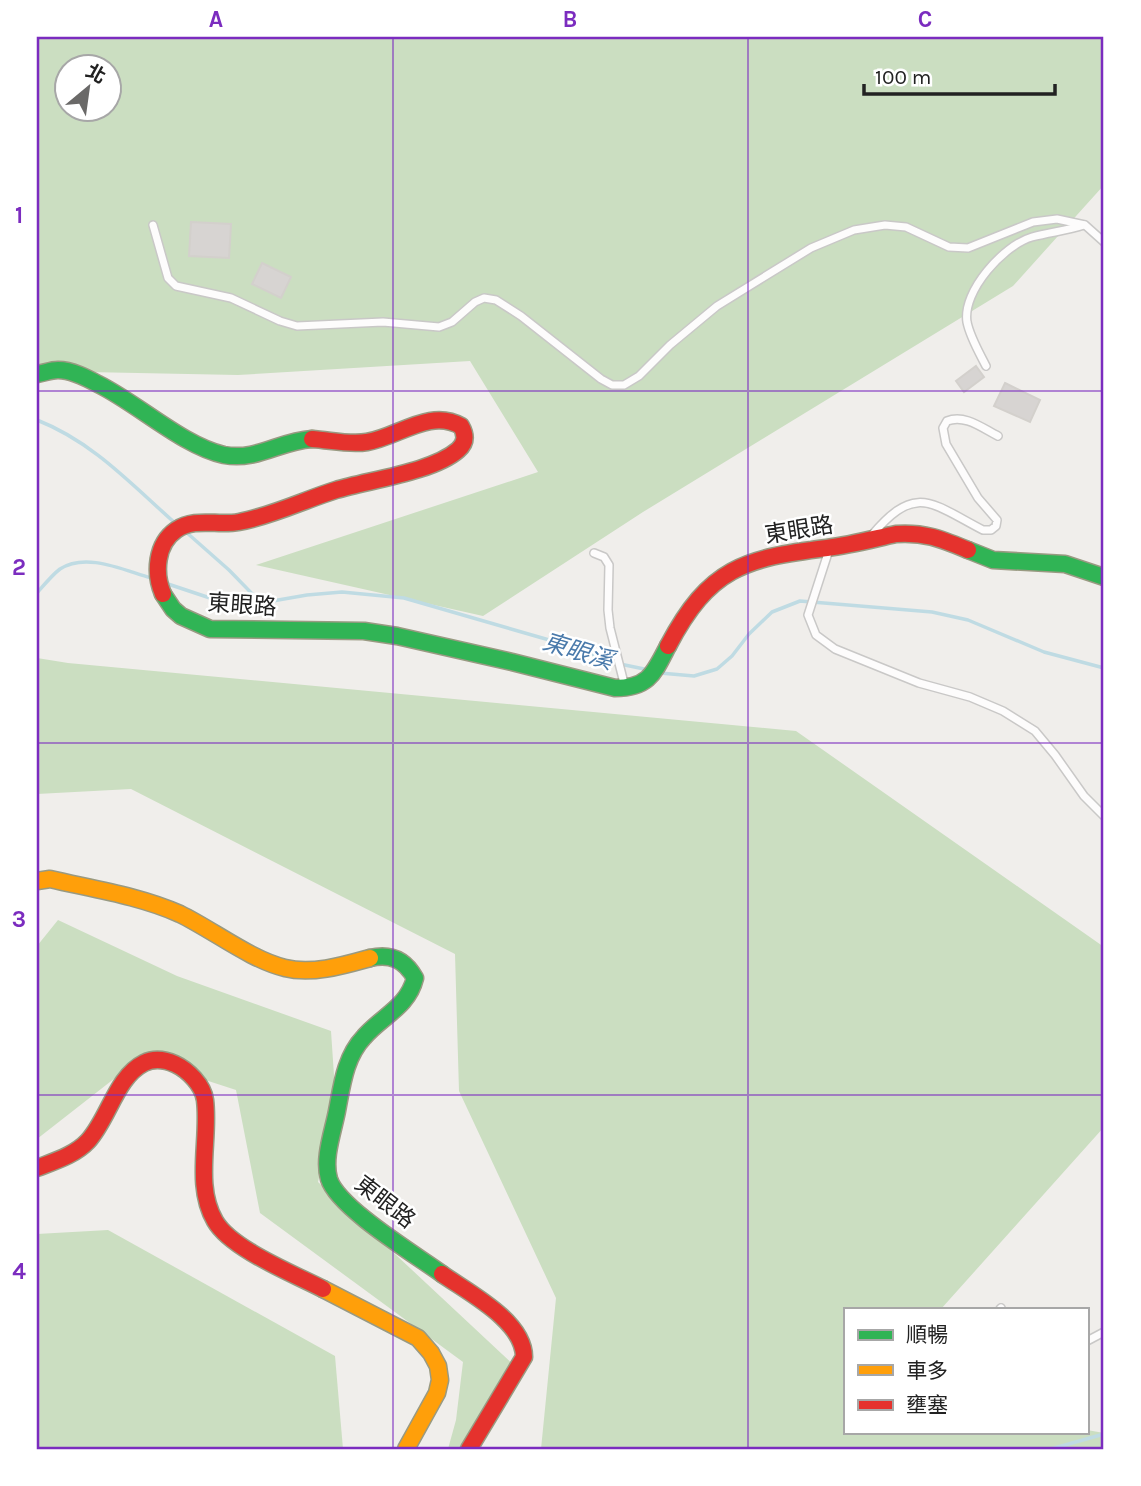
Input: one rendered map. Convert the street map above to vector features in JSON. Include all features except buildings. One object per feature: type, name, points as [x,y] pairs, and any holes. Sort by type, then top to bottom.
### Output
[{"type":"street","name":"東眼路","points":[[37,374],[63,370],[93,380],[200,445],[234,457],[248,457],[299,440],[330,439],[356,443],[377,440],[440,418],[462,427],[464,444],[437,461],[324,494],[257,518],[236,522],[186,524],[172,533],[161,547],[157,560],[162,592],[172,609],[187,621],[210,629],[364,631],[397,636],[615,688],[625,688],[643,684],[651,678],[680,623],[697,600],[718,580],[755,560],[897,534],[931,535],[993,560],[1065,564],[1104,578]]},
{"type":"street","name":"東眼路","points":[[37,881],[61,881],[149,903],[179,914],[270,963],[287,969],[303,970],[344,965],[380,956],[396,958],[408,965],[415,978],[412,990],[403,1003],[363,1037],[346,1066],[327,1162],[329,1179],[348,1206],[506,1320],[520,1334],[524,1357],[469,1449]]},
{"type":"street","points":[[37,1168],[67,1156],[88,1142],[101,1126],[133,1070],[149,1061],[169,1061],[185,1070],[199,1083],[205,1098],[207,1202],[223,1232],[242,1247],[418,1338],[438,1361],[441,1375],[436,1396],[406,1449]]},
{"type":"lane","points":[[153,225],[168,278],[176,286],[231,299],[298,326],[383,322],[439,327],[452,322],[475,302],[484,298],[496,300],[601,379],[624,385],[639,376],[670,345],[717,306],[811,248],[854,230],[885,225],[906,227],[949,247],[968,248],[1032,222],[1057,219],[1085,225],[1104,242]]},
{"type":"lane","points":[[986,366],[967,320],[970,298],[985,274],[1005,252],[1030,237],[1060,233],[1085,225]]},
{"type":"lane","points":[[867,541],[897,508],[916,502],[936,504],[983,530],[991,530],[996,526],[997,520],[978,498],[946,444],[943,428],[947,421],[964,419],[998,436]]},
{"type":"lane","points":[[830,548],[808,615],[816,635],[835,649],[919,683],[970,697],[1003,711],[1035,731],[1084,796],[1104,816]]},
{"type":"lane","points":[[594,554],[604,557],[610,565],[610,628],[625,688]]},
{"type":"lane","points":[[1088,1340],[1104,1332]]},
{"type":"green space","points":[[37,37],[1104,37],[1104,185],[1013,286],[643,512],[483,616],[256,565],[538,472],[470,361],[238,375],[37,371]]},
{"type":"green space","points":[[37,658],[796,731],[1104,947],[1104,1127],[942,1308],[844,1308],[844,1434],[1088,1434],[1088,1430],[1104,1433],[1104,1449],[541,1449],[556,1298],[459,1091],[455,954],[131,789],[37,794]]},
{"type":"green space","points":[[58,920],[177,976],[331,1031],[336,1105],[318,1182],[519,1370],[468,1449],[448,1449],[456,1420],[463,1362],[260,1213],[236,1090],[153,1063],[124,1071],[37,1139],[37,946]]},
{"type":"green space","points":[[108,1230],[335,1356],[343,1449],[37,1449],[37,1234]]},
{"type":"waterway","points":[[37,420],[94,452],[175,523]]},
{"type":"waterway","points":[[186,532],[261,603]]},
{"type":"waterway","name":"東眼溪","points":[[37,593],[60,569],[81,562],[105,564],[151,578]]},
{"type":"waterway","name":"東眼溪","points":[[168,584],[231,605],[342,592],[404,598],[570,646],[620,664],[649,670]]},
{"type":"waterway","name":"東眼溪","points":[[660,673],[694,676],[717,669],[772,612],[800,601],[932,612],[968,620],[1044,652],[1104,668]]},
{"type":"waterway","points":[[1051,1449],[1104,1434]]},
{"type":"traffic: fast","points":[[37,374],[58,370],[84,377],[113,392],[192,443],[224,455],[247,455],[312,439]]},
{"type":"traffic: fast","points":[[968,550],[993,560],[1065,564],[1104,577]]},
{"type":"traffic: fast","points":[[163,594],[181,616],[210,629],[364,631],[512,662],[615,688],[643,682],[659,664],[668,646]]},
{"type":"traffic: fast","points":[[370,958],[384,956],[397,959],[415,978],[401,1004],[371,1030],[352,1053],[329,1145],[327,1171],[335,1191],[362,1217],[442,1274]]},
{"type":"traffic: slow","points":[[37,881],[50,879],[149,902],[180,914],[259,958],[285,968],[317,970],[370,958]]},
{"type":"traffic: slow","points":[[323,1289],[418,1338],[438,1366],[440,1380],[437,1393],[406,1449]]},
{"type":"traffic: jam","points":[[163,594],[158,577],[161,551],[169,536],[183,526],[251,519],[336,490],[417,470],[447,458],[464,442],[461,426],[438,420],[414,425],[367,442],[346,443],[312,439]]},
{"type":"traffic: jam","points":[[668,646],[698,599],[714,583],[751,563],[896,534],[933,537],[968,550]]},
{"type":"traffic: jam","points":[[37,1168],[71,1154],[88,1141],[134,1069],[152,1060],[175,1064],[194,1079],[204,1094],[205,1192],[215,1221],[223,1231],[249,1251],[323,1289]]},
{"type":"traffic: jam","points":[[442,1274],[493,1309],[515,1332],[522,1344],[524,1357],[469,1449]]}]
